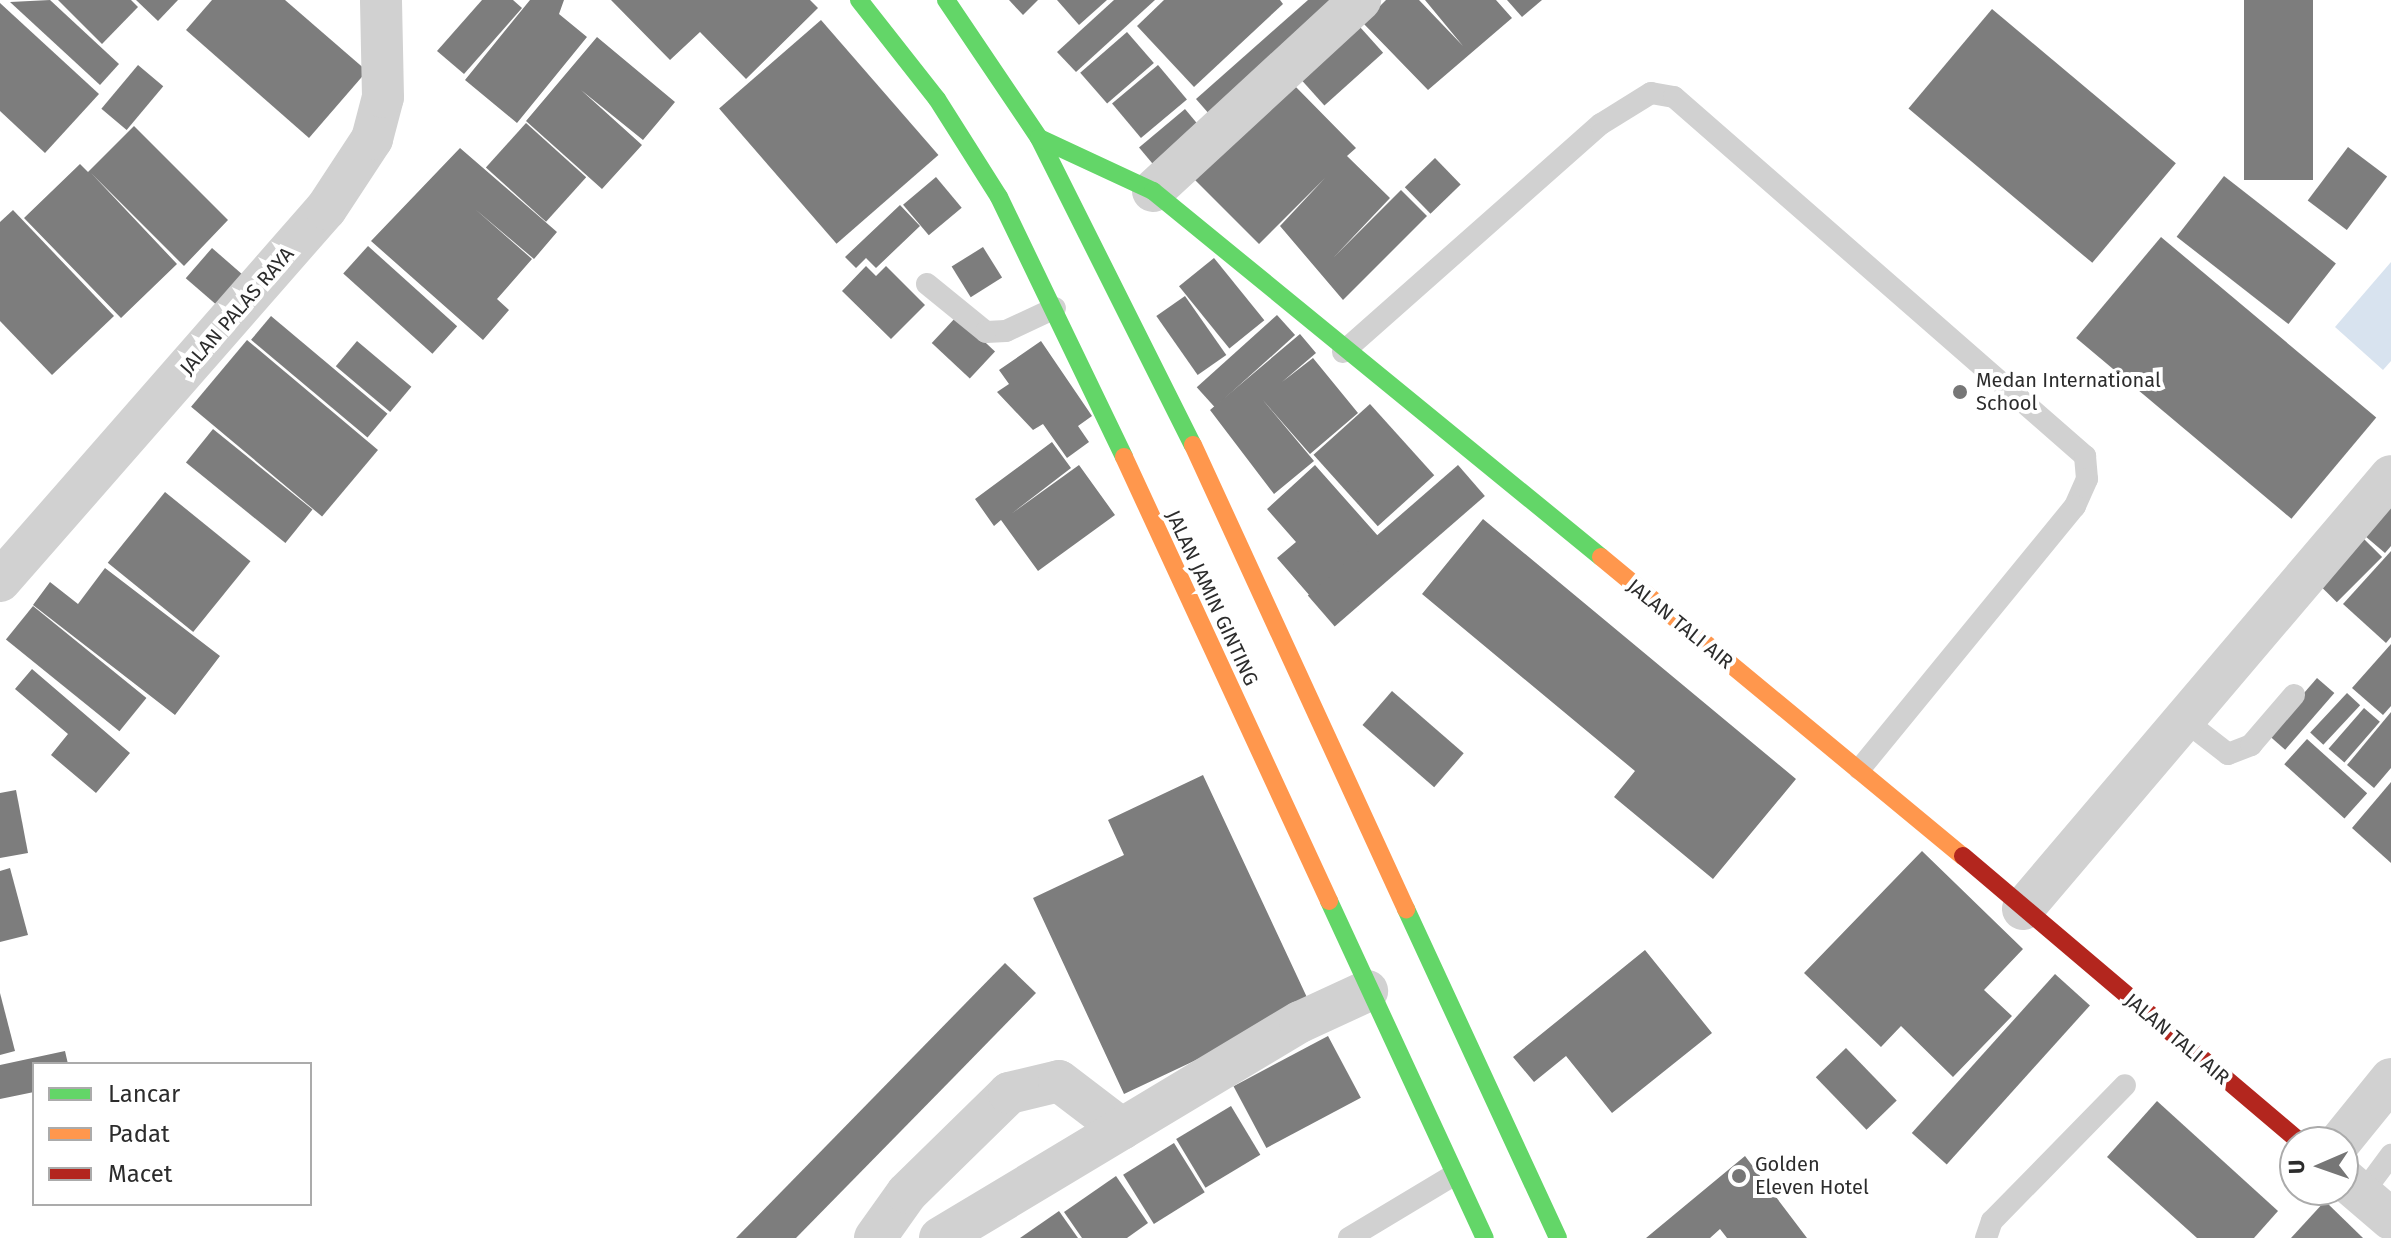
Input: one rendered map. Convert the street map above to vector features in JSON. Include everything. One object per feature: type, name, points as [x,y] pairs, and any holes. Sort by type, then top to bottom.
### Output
[{"type":"main road","name":"JALAN JAMIN GINTING","points":[[859,0],[944,112],[999,197],[1055,308],[1367,991],[1485,1238]]},
{"type":"main road","points":[[946,0],[1039,138],[1172,400],[1558,1238]]},
{"type":"main road","name":"JALAN TALI AIR","points":[[1039,138],[1153,191],[1343,352],[1860,769],[2281,1126]]},
{"type":"street","name":"JALAN PALAS RAYA","points":[[0,581],[326,209],[372,139],[383,97],[381,0]]},
{"type":"street","points":[[1153,191],[1360,0]]},
{"type":"street","points":[[2023,909],[2391,476]]},
{"type":"street","points":[[940,1238],[1300,1022],[1367,991]]},
{"type":"street","points":[[2353,1126],[2391,1079]]},
{"type":"street","points":[[875,1238],[907,1193],[1009,1093],[1059,1081],[1122,1129]]},
{"type":"lane","points":[[1343,352],[1601,124],[1651,93],[1674,97],[2085,456],[2087,479],[2075,506],[1860,769]]},
{"type":"lane","points":[[927,284],[986,332],[1006,331],[1055,308]]},
{"type":"lane","points":[[2183,719],[2228,754],[2251,745],[2294,695]]},
{"type":"lane","points":[[1986,1238],[1992,1221],[2125,1085]]},
{"type":"lane","points":[[2365,1197],[2391,1155]]},
{"type":"lane","points":[[1349,1238],[1454,1175]]},
{"type":"shaded area","points":[[2391,262],[2391,361],[2383,370],[2335,327]]},
{"type":"building","points":[[50,0],[119,64],[100,85],[10,2]]},
{"type":"building","points":[[58,0],[131,0],[138,7],[102,44]]},
{"type":"building","points":[[136,0],[178,0],[158,21]]},
{"type":"building","points":[[212,0],[285,0],[367,71],[309,138],[186,30]]},
{"type":"building","points":[[482,0],[513,0],[522,8],[464,74],[437,51]]},
{"type":"building","points":[[530,0],[564,0],[559,14],[587,37],[517,123],[465,80]]},
{"type":"building","points":[[611,0],[810,0],[818,8],[746,79],[700,32],[670,60]]},
{"type":"building","points":[[1009,0],[1038,0],[1023,15]]},
{"type":"building","points":[[1057,0],[1107,0],[1079,25]]},
{"type":"building","points":[[1114,0],[1155,0],[1076,72],[1057,52]]},
{"type":"building","points":[[1164,0],[1280,0],[1283,4],[1194,87],[1137,26]]},
{"type":"building","points":[[1308,0],[1343,0],[1217,123],[1196,99]]},
{"type":"building","points":[[1386,0],[1419,0],[1463,46],[1425,0],[1496,0],[1512,18],[1428,90],[1363,23]]},
{"type":"building","points":[[1507,0],[1542,0],[1522,17]]},
{"type":"building","points":[[2244,0],[2313,0],[2313,180],[2244,180]]},
{"type":"building","points":[[0,3],[99,94],[45,153],[0,111]]},
{"type":"building","points":[[1992,9],[2176,163],[2092,263],[1908,109]]},
{"type":"building","points":[[1351,17],[1383,53],[1324,106],[1292,70]]},
{"type":"building","points":[[821,20],[938,155],[837,244],[719,109]]},
{"type":"building","points":[[1127,32],[1154,63],[1107,104],[1080,73]]},
{"type":"building","points":[[597,37],[675,102],[643,140],[581,90],[642,145],[602,189],[526,121]]},
{"type":"building","points":[[138,65],[163,86],[127,130],[101,109]]},
{"type":"building","points":[[1158,65],[1187,99],[1141,138],[1112,104]]},
{"type":"building","points":[[1292,83],[1356,148],[1347,156],[1390,198],[1334,257],[1401,190],[1427,216],[1343,300],[1280,226],[1325,178],[1259,244],[1195,180]]},
{"type":"building","points":[[1185,109],[1205,133],[1159,171],[1139,148]]},
{"type":"building","points":[[526,123],[586,177],[546,222],[486,168]]},
{"type":"building","points":[[134,126],[228,220],[184,266],[91,173],[177,264],[121,318],[24,218],[80,164],[88,172]]},
{"type":"building","points":[[2348,147],[2387,176],[2347,230],[2308,201]]},
{"type":"building","points":[[460,148],[557,232],[534,259],[475,209],[532,259],[497,299],[509,310],[483,340],[371,241]]},
{"type":"building","points":[[1435,158],[1461,185],[1430,214],[1405,187]]},
{"type":"building","points":[[2224,176],[2336,263],[2288,324],[2177,237]]},
{"type":"building","points":[[936,177],[962,208],[929,235],[903,205]]},
{"type":"building","points":[[900,205],[920,226],[876,268],[866,258],[856,268],[845,257]]},
{"type":"building","points":[[13,210],[114,316],[52,375],[0,321],[0,222]]},
{"type":"building","points":[[2161,237],[2376,418],[2291,519],[2076,338]]},
{"type":"building","points":[[368,246],[457,326],[432,354],[343,273]]},
{"type":"building","points":[[983,247],[1002,278],[971,297],[952,267]]},
{"type":"building","points":[[212,248],[247,278],[220,308],[186,278]]},
{"type":"building","points":[[1214,258],[1264,320],[1229,348],[1179,286]]},
{"type":"building","points":[[866,266],[876,276],[886,266],[925,305],[891,339],[842,291]]},
{"type":"building","points":[[1185,296],[1226,355],[1198,375],[1156,316]]},
{"type":"building","points":[[1277,315],[1295,335],[1215,407],[1197,387]]},
{"type":"building","points":[[271,316],[387,414],[368,437],[251,340]]},
{"type":"building","points":[[957,316],[995,351],[970,379],[932,343]]},
{"type":"building","points":[[1300,334],[1316,353],[1282,382],[1313,358],[1358,413],[1310,454],[1262,399],[1314,461],[1274,494],[1210,410]]},
{"type":"building","points":[[247,340],[378,450],[322,517],[191,407]]},
{"type":"building","points":[[357,341],[411,387],[390,412],[336,366]]},
{"type":"building","points":[[1041,341],[1092,416],[1078,426],[1089,442],[1067,458],[1043,424],[1033,430],[997,392],[1009,384],[999,370]]},
{"type":"building","points":[[1370,404],[1434,475],[1378,526],[1314,455]]},
{"type":"building","points":[[213,429],[312,510],[285,543],[186,462]]},
{"type":"building","points":[[1052,442],[1071,468],[1011,514],[1079,465],[1115,515],[1038,571],[1001,520],[994,526],[975,499]]},
{"type":"building","points":[[1315,465],[1378,536],[1310,596],[1277,558],[1296,542],[1267,509]]},
{"type":"building","points":[[1458,465],[1485,496],[1335,626],[1308,596]]},
{"type":"building","points":[[165,492],[250,561],[193,632],[108,563]]},
{"type":"building","points":[[2391,506],[2391,546],[2385,553],[2365,536]]},
{"type":"building","points":[[1483,519],[1796,779],[1713,879],[1614,797],[1635,771],[1422,594]]},
{"type":"building","points":[[2363,538],[2382,557],[2337,602],[2318,583]]},
{"type":"building","points":[[2391,551],[2391,637],[2386,643],[2343,604]]},
{"type":"building","points":[[105,568],[220,656],[175,715],[33,605],[50,582],[78,604]]},
{"type":"building","points":[[33,606],[146,698],[119,731],[6,639]]},
{"type":"building","points":[[2391,644],[2391,706],[2383,715],[2352,688]]},
{"type":"building","points":[[32,669],[130,753],[96,793],[51,755],[68,734],[15,689]]},
{"type":"building","points":[[2317,678],[2334,693],[2285,750],[2268,735]]},
{"type":"building","points":[[1392,691],[1464,753],[1434,787],[1362,725]]},
{"type":"building","points":[[2347,693],[2360,705],[2323,745],[2310,732]]},
{"type":"building","points":[[2364,708],[2380,722],[2344,763],[2329,749]]},
{"type":"building","points":[[2391,712],[2391,768],[2374,788],[2347,765]]},
{"type":"building","points":[[2307,739],[2367,793],[2344,818],[2284,764]]},
{"type":"building","points":[[1203,775],[1311,1006],[1124,1094],[1033,898],[1124,855],[1108,820]]},
{"type":"building","points":[[2391,782],[2391,863],[2352,828]]},
{"type":"building","points":[[16,790],[28,853],[0,858],[0,793]]},
{"type":"building","points":[[1922,851],[2023,949],[1984,990],[2012,1016],[1953,1077],[1901,1026],[1881,1047],[1804,973]]},
{"type":"building","points":[[10,868],[28,935],[0,942],[0,871]]},
{"type":"building","points":[[1645,950],[1712,1033],[1612,1113],[1566,1056],[1534,1082],[1513,1057]]},
{"type":"building","points":[[1005,963],[1036,993],[952,1079],[796,1238],[736,1238]]},
{"type":"building","points":[[2055,974],[2090,1005],[1947,1164],[1912,1133]]},
{"type":"building","points":[[0,993],[15,1051],[0,1055]]},
{"type":"building","points":[[1328,1036],[1361,1098],[1266,1148],[1234,1086]]},
{"type":"building","points":[[1846,1048],[1897,1101],[1866,1130],[1816,1077]]},
{"type":"building","points":[[65,1051],[68,1062],[32,1062],[32,1092],[0,1099],[0,1065]]},
{"type":"building","points":[[2157,1101],[2278,1211],[2254,1238],[2197,1238],[2107,1157]]},
{"type":"building","points":[[1231,1106],[1260,1155],[1205,1188],[1176,1139]]},
{"type":"building","points":[[1174,1143],[1205,1192],[1154,1224],[1123,1175]]},
{"type":"building","name":"Golden Eleven Hotel","points":[[1745,1156],[1807,1238],[1727,1238],[1720,1229],[1710,1238],[1646,1238]]},
{"type":"building","points":[[1116,1176],[1148,1223],[1127,1238],[1082,1238],[1064,1212]]},
{"type":"building","points":[[2320,1206],[2330,1206],[2363,1238],[2291,1238]]},
{"type":"building","points":[[1059,1211],[1078,1238],[1020,1238]]},
{"type":"traffic: fast","points":[[859,0],[937,99],[999,197],[1124,457]]},
{"type":"traffic: fast","points":[[946,0],[1039,138],[1193,445]]},
{"type":"traffic: fast","points":[[1039,138],[1153,191],[1601,557]]},
{"type":"traffic: fast","points":[[1329,901],[1485,1238]]},
{"type":"traffic: fast","points":[[1406,909],[1558,1238]]},
{"type":"traffic: slow","points":[[1193,445],[1406,909]]},
{"type":"traffic: slow","points":[[1124,457],[1329,901]]},
{"type":"traffic: slow","points":[[1601,557],[1963,856]]},
{"type":"traffic: jam","points":[[1963,856],[2281,1126]]},
{"type":"place","name":"Medan International School","points":[[1960,392]]},
{"type":"place","name":"Golden Eleven Hotel","points":[[1739,1176]]}]
